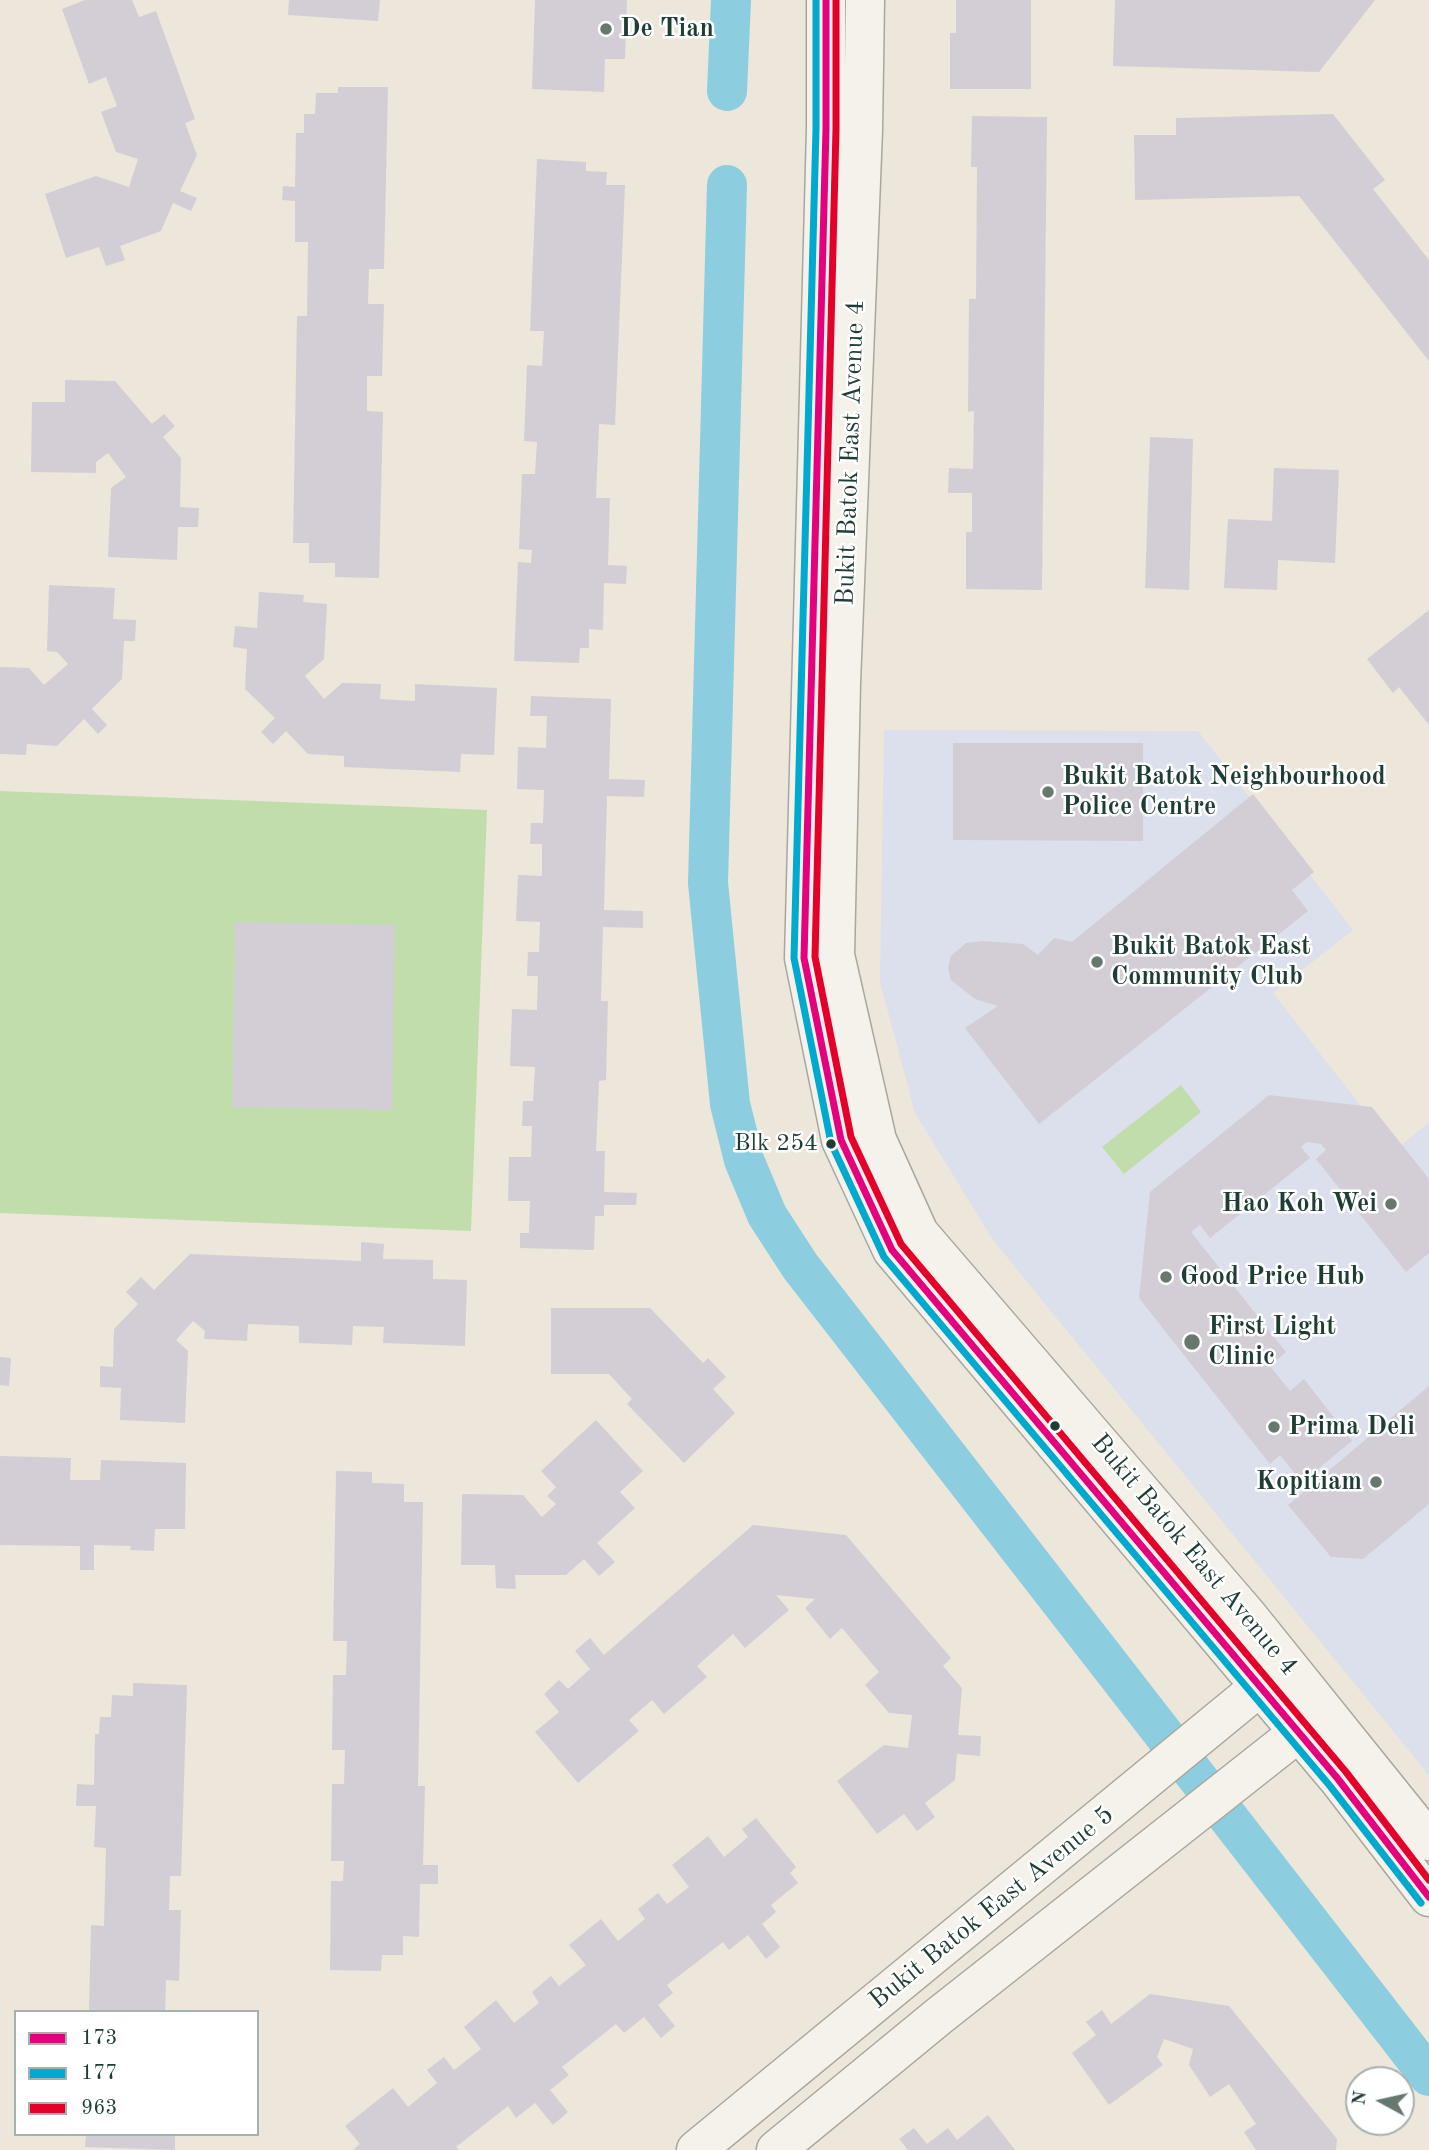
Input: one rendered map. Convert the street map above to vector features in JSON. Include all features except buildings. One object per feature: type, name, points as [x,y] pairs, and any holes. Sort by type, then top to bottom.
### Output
[{"type":"street","name":"Bukit Batok East Avenue 4","points":[[825,0],[826,129],[804,958],[841,1140],[892,1250],[1312,1722],[1429,1840]]},
{"type":"street","name":"Bukit Batok East Avenue 4","points":[[865,0],[863,130],[841,682],[835,954],[877,1140],[919,1233],[1273,1676]]},
{"type":"street","name":"Bukit Batok East Avenue 5","points":[[696,2150],[1273,1676]]},
{"type":"street","name":"Bukit Batok East Avenue 4","points":[[1312,1722],[1429,1897]]},
{"type":"street","name":"Bukit Batok East Avenue 5","points":[[776,2150],[1312,1722]]},
{"type":"shaded area","points":[[884,730],[1198,731],[1353,930],[1273,993],[1395,1150],[1429,1123],[1429,1775],[993,1240],[915,1113],[880,982]]},
{"type":"green space","points":[[0,791],[487,810],[471,1231],[0,1213]]},
{"type":"green space","points":[[1181,1085],[1201,1112],[1124,1174],[1102,1147]]},
{"type":"waterway","points":[[727,91],[731,0]]},
{"type":"waterway","points":[[727,185],[708,883],[730,1104],[744,1160],[767,1215],[800,1266],[1429,2076]]},
{"type":"transit line","name":"177","points":[[816,0],[816,129],[794,958],[831,1143],[884,1257],[1330,1786],[1421,1903]]},
{"type":"transit line","name":"173","points":[[826,0],[826,129],[804,958],[841,1140],[892,1250],[1338,1779],[1429,1897]]},
{"type":"transit line","name":"963","points":[[836,0],[836,129],[815,957],[851,1137],[901,1244],[1346,1772],[1429,1880]]},
{"type":"place","name":"De Tian","points":[[606,29]]},
{"type":"place","name":"Bukit Batok Neighbourhood Police Centre","points":[[1048,792]]},
{"type":"place","name":"Bukit Batok East Community Club","points":[[1097,962]]},
{"type":"place","name":"Blk 254","points":[[831,1144]]},
{"type":"place","name":"Hao Koh Wei","points":[[1391,1204]]},
{"type":"place","name":"Good Price Hub","points":[[1166,1277]]},
{"type":"place","name":"First Light Clinic","points":[[1192,1342]]},
{"type":"place","name":"Prima Deli","points":[[1274,1427]]},
{"type":"place","name":"Kopitiam","points":[[1376,1482]]}]
